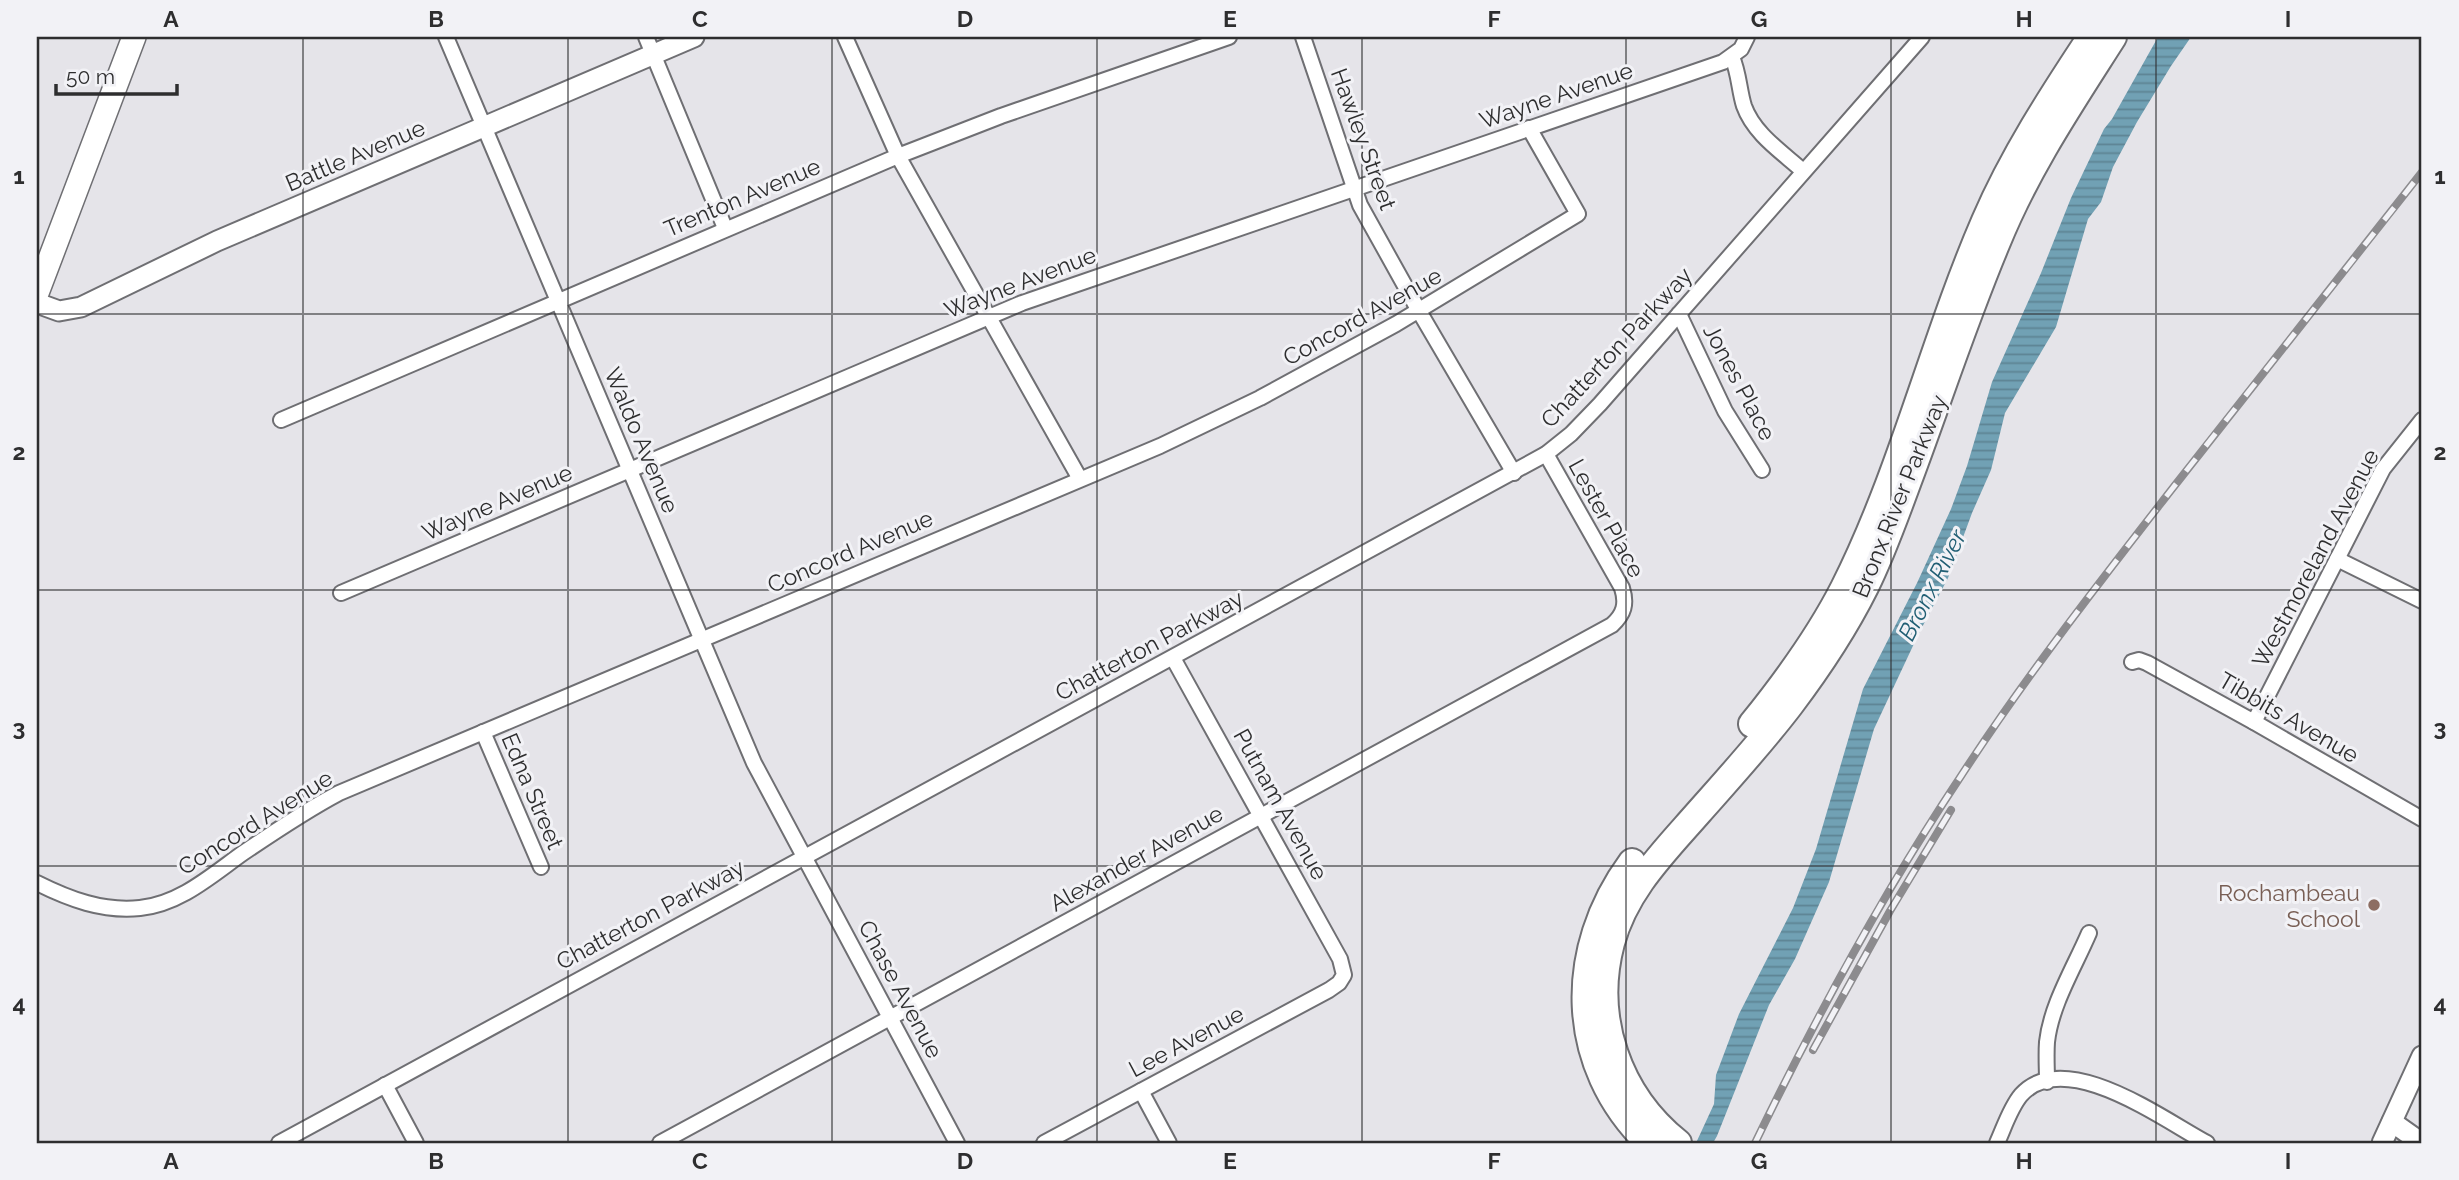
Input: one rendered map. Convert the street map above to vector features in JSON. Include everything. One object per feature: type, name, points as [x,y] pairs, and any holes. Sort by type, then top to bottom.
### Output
[{"type":"highway","name":"Bronx River Parkway","points":[[1649,1143],[1629,1105],[1598,1064],[1587,1020],[1588,963],[1598,920],[1626,870],[1766,707],[1829,614],[1855,565],[1876,514],[1985,220],[2029,135],[2091,37]]},
{"type":"highway","name":"Bronx River Parkway","points":[[1678,1143],[1652,1119],[1629,1105],[1614,1052],[1605,1010],[1604,985],[1608,956],[1621,915],[1650,868],[1790,706],[1853,610],[1878,558],[2009,214],[2048,140],[2113,37]]},
{"type":"main road","points":[[37,293],[134,37]]},
{"type":"street","name":"Waldo Avenue","points":[[446,37],[754,763],[804,857]]},
{"type":"street","name":"Battle Avenue","points":[[37,303],[59,311],[81,307],[217,241],[484,126],[650,45],[694,37]]},
{"type":"street","points":[[845,37],[898,156],[1080,479]]},
{"type":"street","name":"Trenton Avenue","points":[[281,420],[898,156],[990,120],[1229,37]]},
{"type":"street","name":"Hawley Street","points":[[1303,37],[1354,189],[1368,220],[1514,473]]},
{"type":"street","points":[[1747,37],[1741,49],[1732,57],[1739,77],[1743,103],[1752,123],[1803,171]]},
{"type":"street","name":"Chatterton Parkway","points":[[279,1143],[1546,454],[1571,434],[1600,404],[1922,37]]},
{"type":"street","points":[[650,45],[725,228]]},
{"type":"street","name":"Wayne Avenue","points":[[341,593],[988,316],[1714,66],[1732,57]]},
{"type":"street","name":"Concord Avenue","points":[[37,883],[71,899],[105,907],[140,908],[172,900],[322,802],[360,783],[1228,414],[1419,311],[1578,214],[1529,128]]},
{"type":"street","name":"Jones Place","points":[[1679,314],[1725,411],[1762,470]]},
{"type":"street","name":"Westmoreland Avenue","points":[[2254,722],[2383,469],[2422,420]]},
{"type":"street","name":"Lester Place","points":[[1546,454],[1618,580],[1625,604]]},
{"type":"street","points":[[2337,559],[2422,601]]},
{"type":"street","name":"Alexander Avenue","points":[[660,1143],[1600,633],[1619,619],[1625,604]]},
{"type":"street","name":"Putnam Avenue","points":[[1173,658],[1340,959],[1344,975]]},
{"type":"street","name":"Tibbits Avenue","points":[[2132,662],[2139,660],[2147,663],[2422,819]]},
{"type":"street","name":"Edna Street","points":[[483,732],[541,867]]},
{"type":"street","name":"Chase Avenue","points":[[804,857],[957,1143]]},
{"type":"street","points":[[2047,1082],[2049,1029],[2089,933]]},
{"type":"street","name":"Lee Avenue","points":[[1044,1143],[1329,990],[1339,983],[1344,975]]},
{"type":"street","points":[[2382,1143],[2422,1056]]},
{"type":"street","points":[[1997,1143],[2021,1095],[2029,1088],[2068,1079],[2115,1092],[2207,1143]]},
{"type":"street","points":[[385,1085],[416,1143]]},
{"type":"street","points":[[1141,1091],[1169,1143]]},
{"type":"street","points":[[2392,1122],[2416,1139],[2417,1143]]},
{"type":"water","name":"Bronx River","points":[[2158,37],[2191,37],[2137,122],[2113,167],[2101,202],[2088,219],[2056,327],[2005,413],[1991,470],[1948,578],[1874,729],[1829,882],[1795,959],[1769,1005],[1717,1136],[1713,1143],[1696,1143],[1714,1104],[1716,1075],[1739,1014],[1793,908],[1816,849],[1863,689],[1951,509],[1992,382],[2071,198],[2104,129]]},
{"type":"railway","points":[[1755,1143],[1826,1002],[1878,910],[1932,820],[1986,739],[2117,559],[2422,172]]},
{"type":"railway","points":[[1813,1050],[1890,911],[1951,810]]},
{"type":"place","name":"Rochambeau School","points":[[2374,905]]}]
